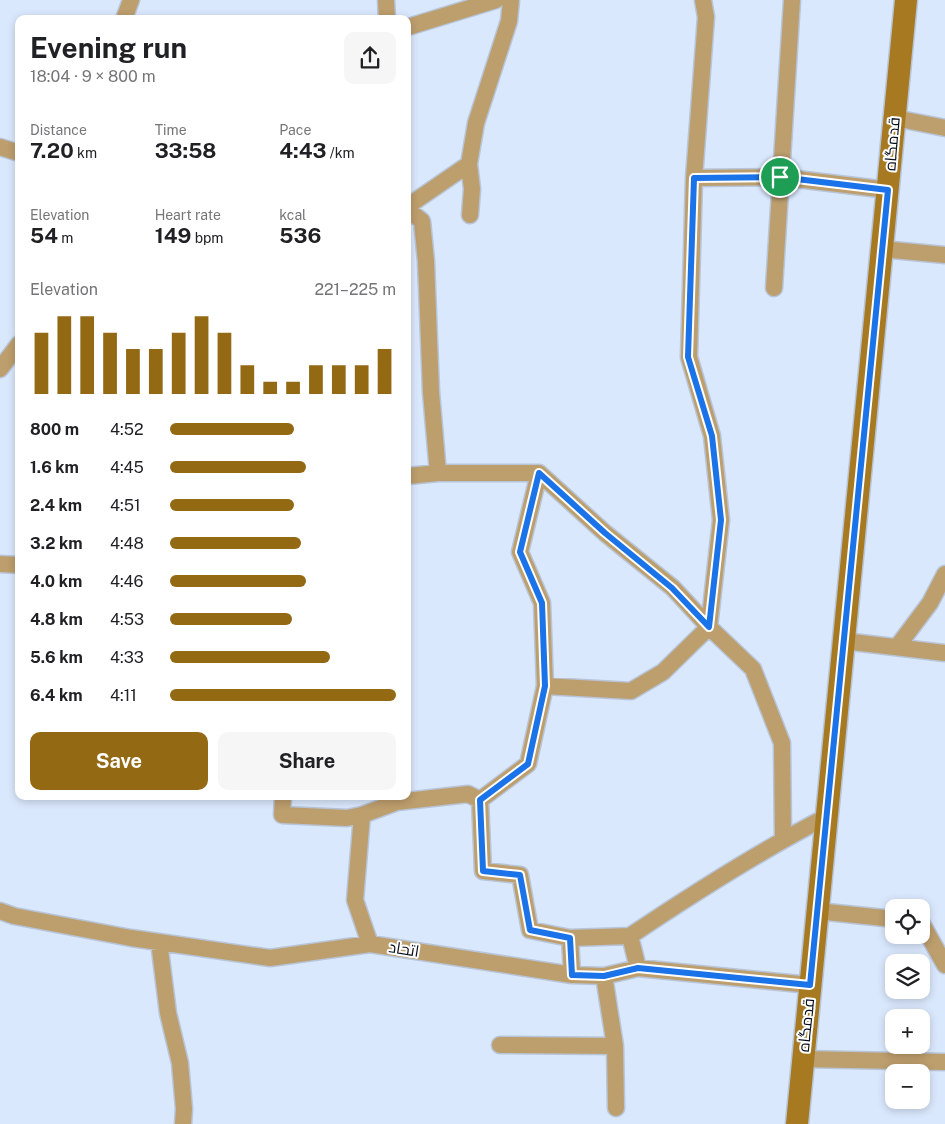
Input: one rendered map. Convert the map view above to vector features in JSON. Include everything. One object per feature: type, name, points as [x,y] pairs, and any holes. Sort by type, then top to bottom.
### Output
[{"type":"main road","name":"قدمگاه","points":[[797,1124],[906,0]]},
{"type":"street","points":[[125,15],[131,0]]},
{"type":"street","points":[[386,0],[387,15]]},
{"type":"street","points":[[411,26],[496,0]]},
{"type":"street","points":[[470,215],[472,189],[469,164],[476,123],[509,21],[511,0]]},
{"type":"street","points":[[545,686],[631,691],[663,672],[709,627],[721,520],[712,436],[688,357],[694,178],[706,17],[703,0]]},
{"type":"street","points":[[774,288],[792,0]]},
{"type":"street","points":[[895,118],[945,128]]},
{"type":"street","points":[[0,147],[15,152]]},
{"type":"street","points":[[411,204],[469,164]]},
{"type":"street","points":[[694,178],[780,177],[888,190]]},
{"type":"street","points":[[411,212],[422,221],[431,392],[438,473]]},
{"type":"street","points":[[882,249],[945,255]]},
{"type":"street","points":[[0,369],[15,351]]},
{"type":"street","points":[[411,476],[438,473],[539,473],[605,533],[672,588],[753,669],[782,743],[783,839]]},
{"type":"street","points":[[480,800],[528,764],[545,686],[542,603],[520,552],[539,473]]},
{"type":"street","points":[[0,564],[15,565]]},
{"type":"street","points":[[897,647],[930,603],[945,574]]},
{"type":"street","points":[[844,641],[945,654]]},
{"type":"street","points":[[283,800],[282,815],[346,818],[362,815],[397,802],[468,794],[480,800]]},
{"type":"street","points":[[480,800],[483,871],[520,875],[530,930],[570,938],[630,936],[710,883],[783,839],[826,817]]},
{"type":"street","points":[[362,815],[355,900],[370,944]]},
{"type":"street","name":"اتحاد","points":[[0,911],[43,922],[131,938],[270,958],[370,944],[572,975],[604,976],[638,968],[810,985]]},
{"type":"street","points":[[817,911],[885,918]]},
{"type":"street","points":[[630,936],[638,968]]},
{"type":"street","points":[[570,938],[572,975]]},
{"type":"street","points":[[930,938],[945,965]]},
{"type":"street","points":[[160,942],[168,1013],[180,1063],[184,1109],[183,1124]]},
{"type":"street","points":[[604,976],[615,1046],[616,1108]]},
{"type":"street","points":[[500,1045],[615,1046]]},
{"type":"street","points":[[803,1059],[945,1062]]},
{"type":"route","points":[[780,177],[888,190],[810,985],[638,968],[604,976],[572,975],[570,938],[530,930],[520,875],[483,871],[480,800],[528,764],[545,686],[542,603],[520,552],[539,473],[605,533],[672,588],[709,627],[721,520],[712,436],[688,357],[694,178],[780,177]]}]
